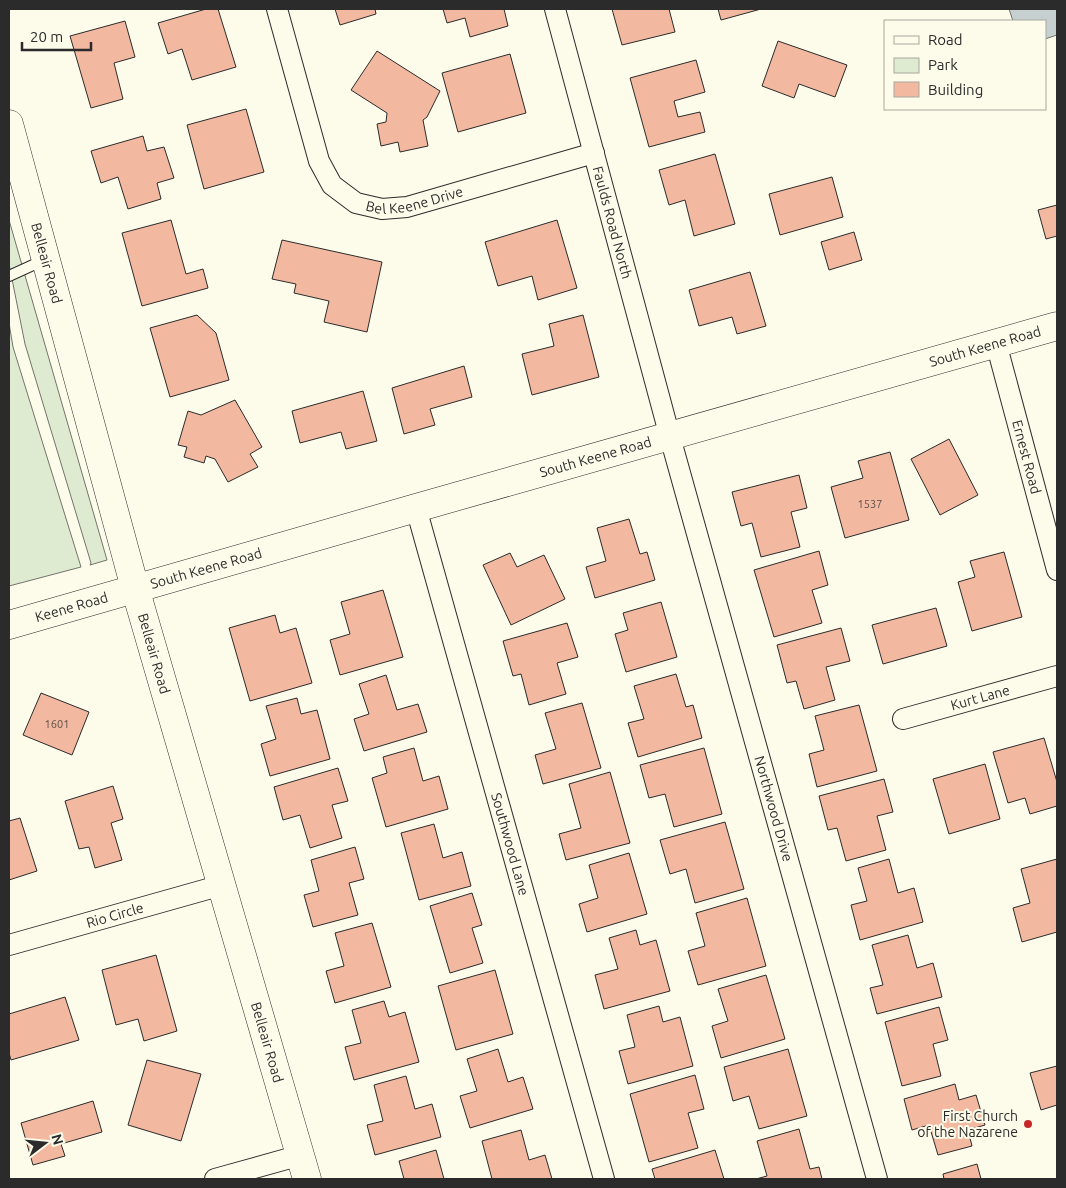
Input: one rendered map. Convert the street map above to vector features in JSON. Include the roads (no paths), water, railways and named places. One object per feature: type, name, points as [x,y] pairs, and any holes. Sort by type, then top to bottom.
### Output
[{"type":"main road","name":"Belleair Road","points":[[9,124],[135,588],[304,1167]]},
{"type":"main road","name":"South Keene Road","points":[[135,588],[1057,326]]},
{"type":"main road","name":"Keene Road","points":[[9,625],[135,588]]},
{"type":"street","name":"Bel Keene Drive","points":[[277,9],[318,161],[332,185],[356,203],[382,209],[407,207],[594,154]]},
{"type":"street","name":"Faulds Road North","points":[[554,9],[670,437]]},
{"type":"street","name":"Ernest Road","points":[[996,343],[1057,570]]},
{"type":"street","name":"Northwood Drive","points":[[670,437],[877,1179]]},
{"type":"street","name":"Southwood Lane","points":[[416,508],[604,1179]]},
{"type":"street","name":"Kurt Lane","points":[[903,719],[1057,676]]},
{"type":"street","name":"Rio Circle","points":[[9,945],[222,885]]},
{"type":"street","points":[[215,1179],[304,1167]]},
{"type":"lane","points":[[9,276],[45,260]]},
{"type":"place","name":"First Church of the Nazarene","points":[[1028,1124]]}]
